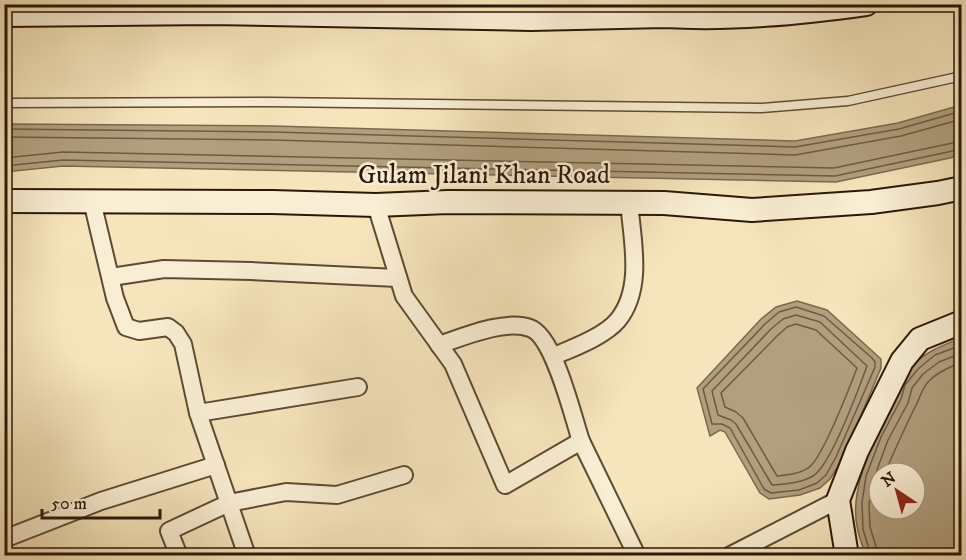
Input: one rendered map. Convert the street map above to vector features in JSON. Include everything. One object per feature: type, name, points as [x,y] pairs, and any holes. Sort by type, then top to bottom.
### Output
[{"type":"street","points":[[4,15],[104,9],[228,9],[351,10],[531,18],[675,10],[766,15],[866,4]]},
{"type":"street","name":"Gulam Jilani Khan Road","points":[[4,201],[272,202],[376,206],[448,202],[664,202],[752,210],[871,202],[962,188]]},
{"type":"street","points":[[93,201],[115,298],[126,327],[139,331],[168,327],[176,333],[183,344],[198,413],[248,555]]},
{"type":"street","points":[[554,356],[599,334],[618,320],[627,303],[635,277],[629,202]]},
{"type":"street","points":[[376,206],[404,296],[453,364],[505,485],[581,441]]},
{"type":"street","points":[[111,277],[175,270],[397,278]]},
{"type":"street","points":[[847,555],[838,500],[857,450],[902,361],[920,339],[962,322]]},
{"type":"street","points":[[439,345],[485,330],[510,326],[531,328],[541,337],[554,356],[581,441],[637,555]]},
{"type":"street","points":[[198,413],[357,387]]},
{"type":"street","points":[[4,539],[101,501],[216,465]]},
{"type":"street","points":[[178,555],[169,531],[229,503],[286,492],[338,495],[404,475]]},
{"type":"street","points":[[729,555],[838,500]]},
{"type":"lane","points":[[4,103],[271,102],[760,108],[848,101],[962,76]]},
{"type":"water","points":[[961,105],[961,154],[836,182],[63,166],[5,172],[5,124],[273,126],[795,141],[898,123]]},
{"type":"water","points":[[797,301],[827,310],[881,359],[881,368],[842,460],[830,479],[820,488],[800,495],[769,499],[760,493],[725,432],[720,430],[710,436],[697,388],[761,319],[776,307]]},
{"type":"water","points":[[961,338],[961,555],[866,555],[858,530],[856,502],[869,450],[886,409],[905,375],[919,359]]}]
